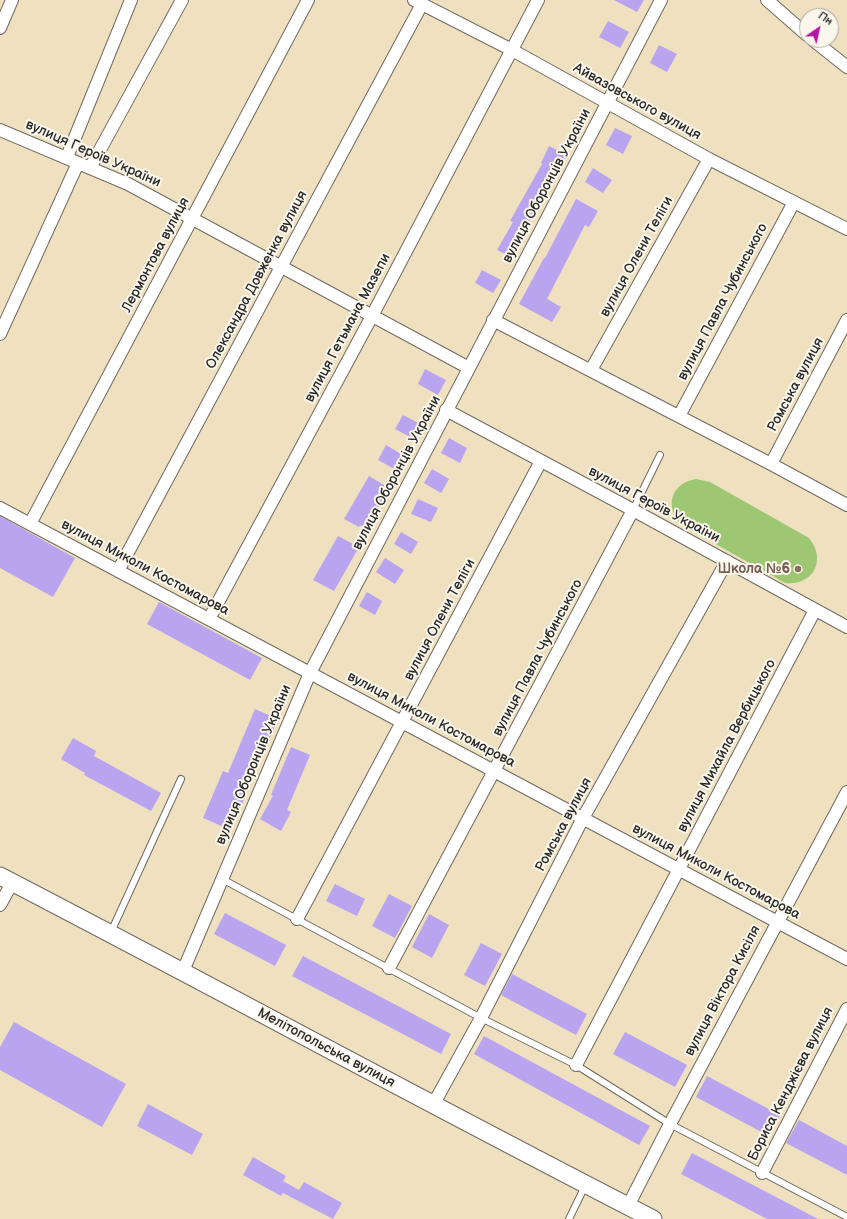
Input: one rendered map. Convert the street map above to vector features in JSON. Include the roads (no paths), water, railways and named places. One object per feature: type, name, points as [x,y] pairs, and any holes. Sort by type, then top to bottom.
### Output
[{"type":"main road","name":"Мелітопольська вулиця","points":[[6,880],[183,971],[433,1105],[653,1219]]},
{"type":"street","points":[[0,28],[12,0]]},
{"type":"street","points":[[0,334],[73,160],[131,0]]},
{"type":"street","points":[[90,168],[182,0]]},
{"type":"street","name":"Лермонтова вулиця","points":[[30,524],[308,0]]},
{"type":"street","name":"вулиця Гетьмана Мазепи","points":[[209,619],[372,316],[538,0]]},
{"type":"street","name":"вулиця Оборонців України","points":[[183,971],[310,673],[660,0]]},
{"type":"street","points":[[767,0],[799,28]]},
{"type":"street","name":"Айвазовського вулиця","points":[[418,2],[512,50],[709,159],[847,229]]},
{"type":"street","name":"Олександра Довженка вулиця","points":[[118,571],[281,266],[418,2]]},
{"type":"street","points":[[823,48],[847,67]]},
{"type":"street","name":"вулиця Героїв України","points":[[0,130],[128,184],[469,368]]},
{"type":"street","name":"вулиця Олени Теліги","points":[[591,370],[709,159]]},
{"type":"street","name":"вулиця Павла Чубинського","points":[[679,416],[794,202]]},
{"type":"street","points":[[494,320],[772,464],[847,505]]},
{"type":"street","name":"Ромська вулиця","points":[[772,464],[847,320]]},
{"type":"street","name":"вулиця Героїв України","points":[[446,410],[634,510],[847,627]]},
{"type":"street","name":"вулиця Олени Теліги","points":[[297,919],[541,461]]},
{"type":"street","name":"вулиця Миколи Костомарова","points":[[0,508],[678,870],[847,958]]},
{"type":"street","name":"вулиця Павла Чубинського","points":[[389,968],[634,510]]},
{"type":"street","name":"Ромська вулиця","points":[[433,1105],[481,1018],[583,818],[727,561]]},
{"type":"street","name":"вулиця Михайла Вербицького","points":[[576,1065],[815,610]]},
{"type":"street","name":"вулиця Віктора Кисіля","points":[[628,1206],[777,921],[847,792]]},
{"type":"street","points":[[0,905],[6,880]]},
{"type":"street","name":"Бориса Кенджієва вулиця","points":[[762,1173],[847,1009]]},
{"type":"lane","points":[[634,510],[660,455]]},
{"type":"lane","points":[[110,934],[181,779]]},
{"type":"lane","points":[[222,879],[481,1018],[576,1065],[670,1124],[847,1217]]},
{"type":"lane","points":[[569,1219],[586,1184]]},
{"type":"place","name":"Школа №6","points":[[798,569]]}]
